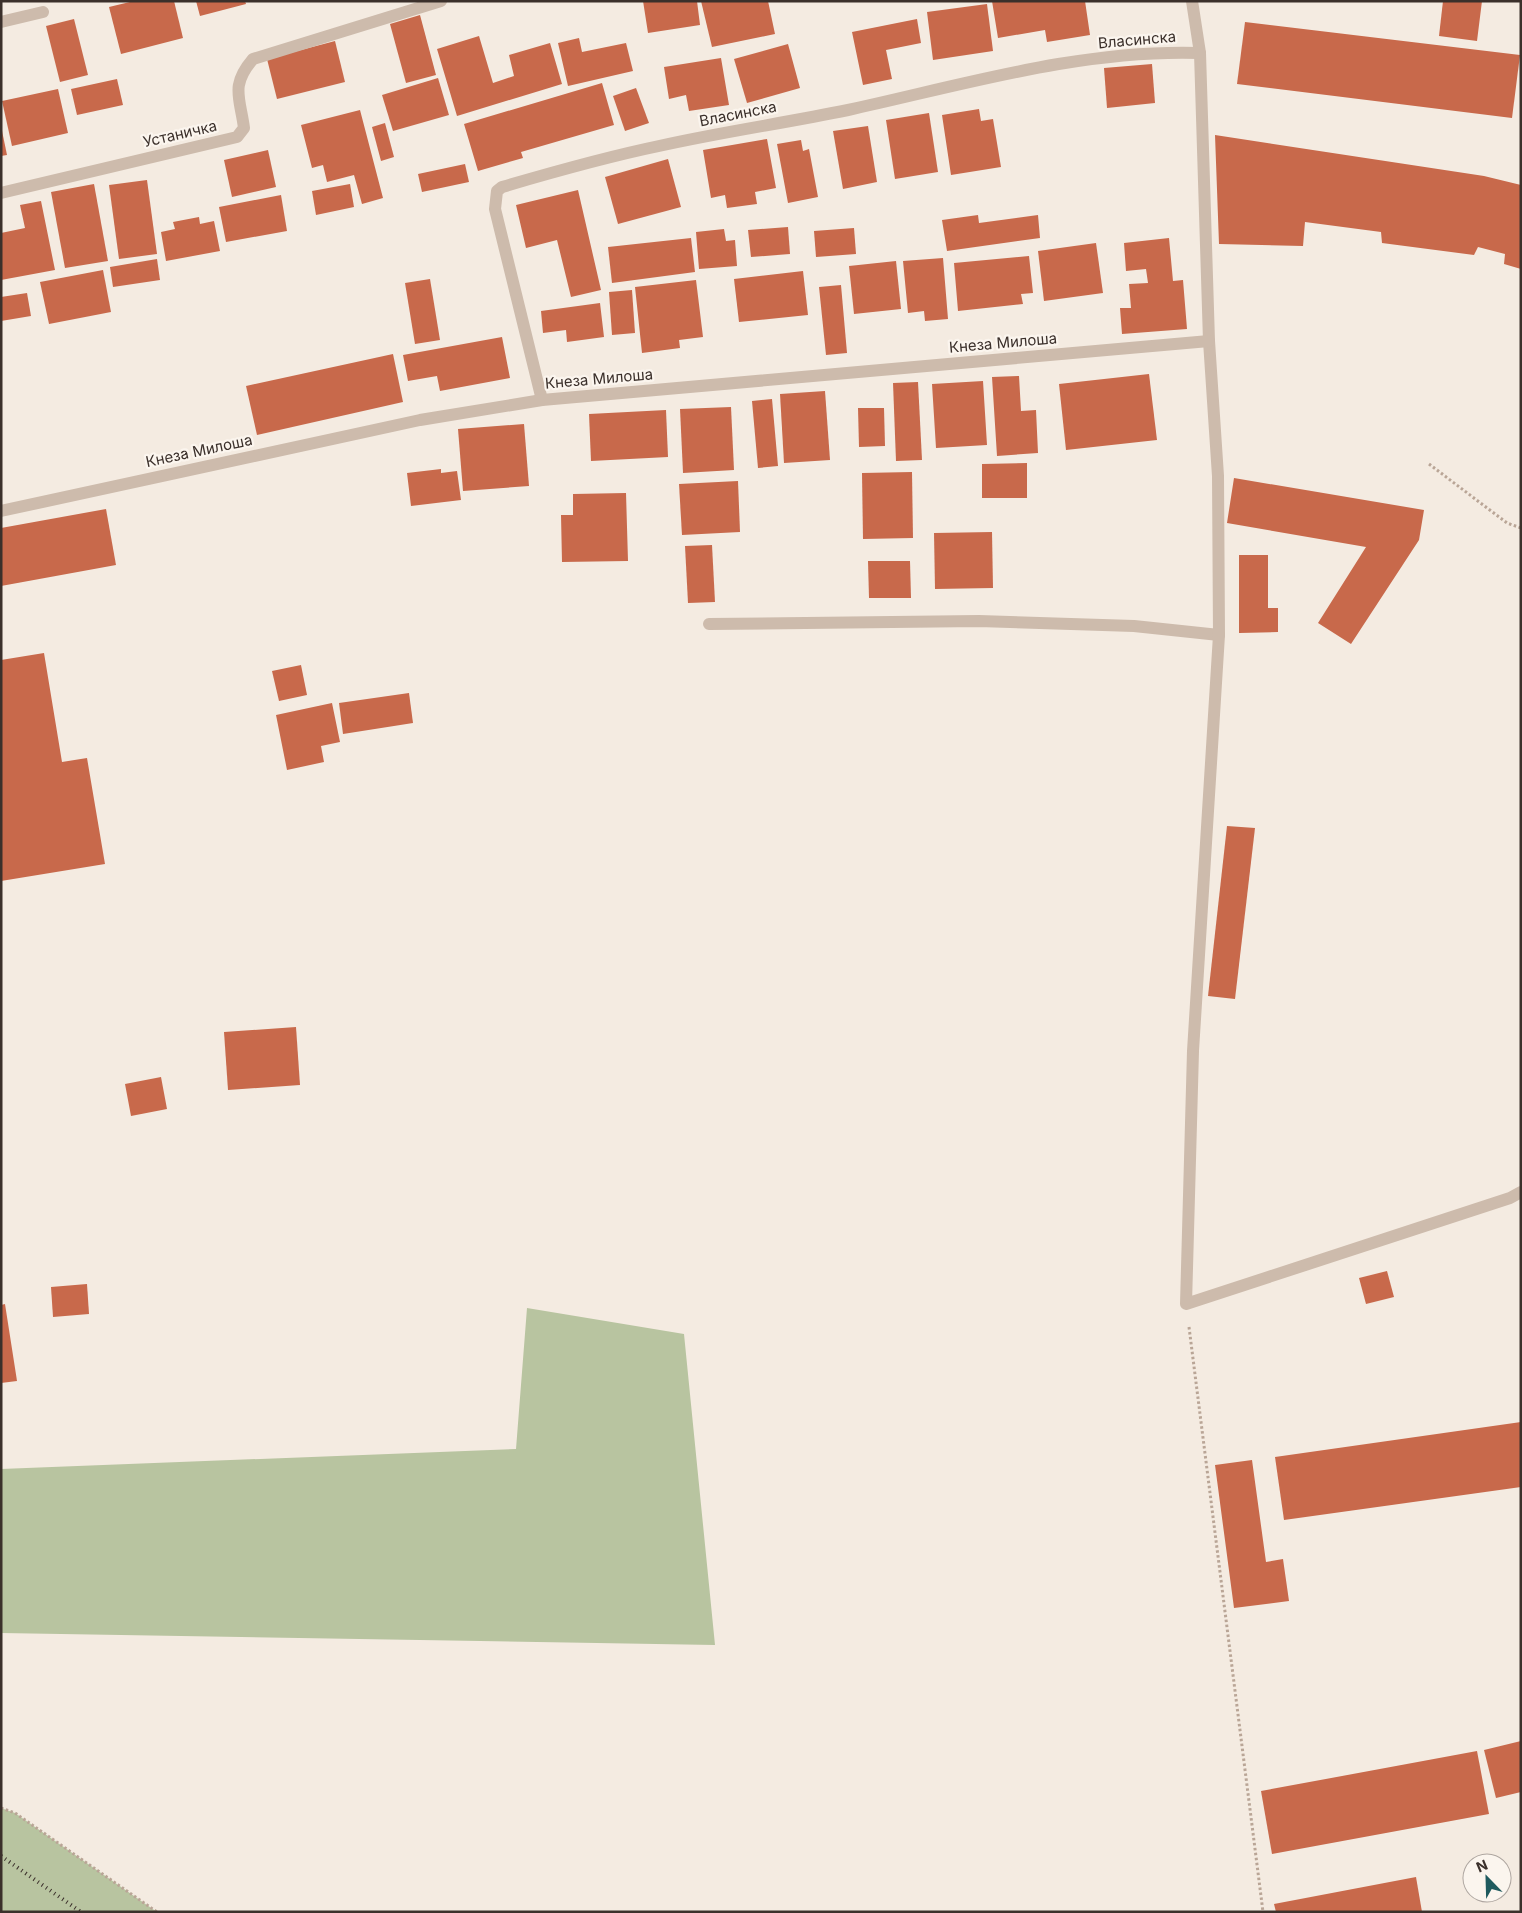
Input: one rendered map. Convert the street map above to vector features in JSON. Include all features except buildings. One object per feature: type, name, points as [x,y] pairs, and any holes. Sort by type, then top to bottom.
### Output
[{"type":"street","name":"Устаничка","points":[[1,194],[236,137],[244,128],[237,84],[243,71],[252,59],[442,1]]},
{"type":"street","points":[[1192,1],[1200,53],[1209,341],[1218,476],[1219,635],[1193,1052],[1186,1304],[1510,1198],[1521,1192]]},
{"type":"street","points":[[1,22],[43,12]]},
{"type":"street","name":"Власинска","points":[[542,400],[494,209],[497,191],[502,187],[658,146],[846,110],[1010,74],[1161,52],[1200,53]]},
{"type":"street","name":"Кнеза Милоша","points":[[1,511],[420,420],[542,400],[1209,341]]},
{"type":"street","points":[[709,624],[979,621],[1134,626],[1219,635]]},
{"type":"path","points":[[1429,464],[1507,523],[1521,528]]},
{"type":"path","points":[[1186,1304],[1263,1912]]},
{"type":"path","points":[[1,1808],[15,1813],[157,1912]]},
{"type":"green space","points":[[527,1308],[684,1334],[715,1645],[1,1633],[1,1469],[516,1449]]},
{"type":"green space","points":[[1,1808],[15,1813],[157,1912],[1,1912]]},
{"type":"railway","points":[[1,1856],[81,1912]]}]
